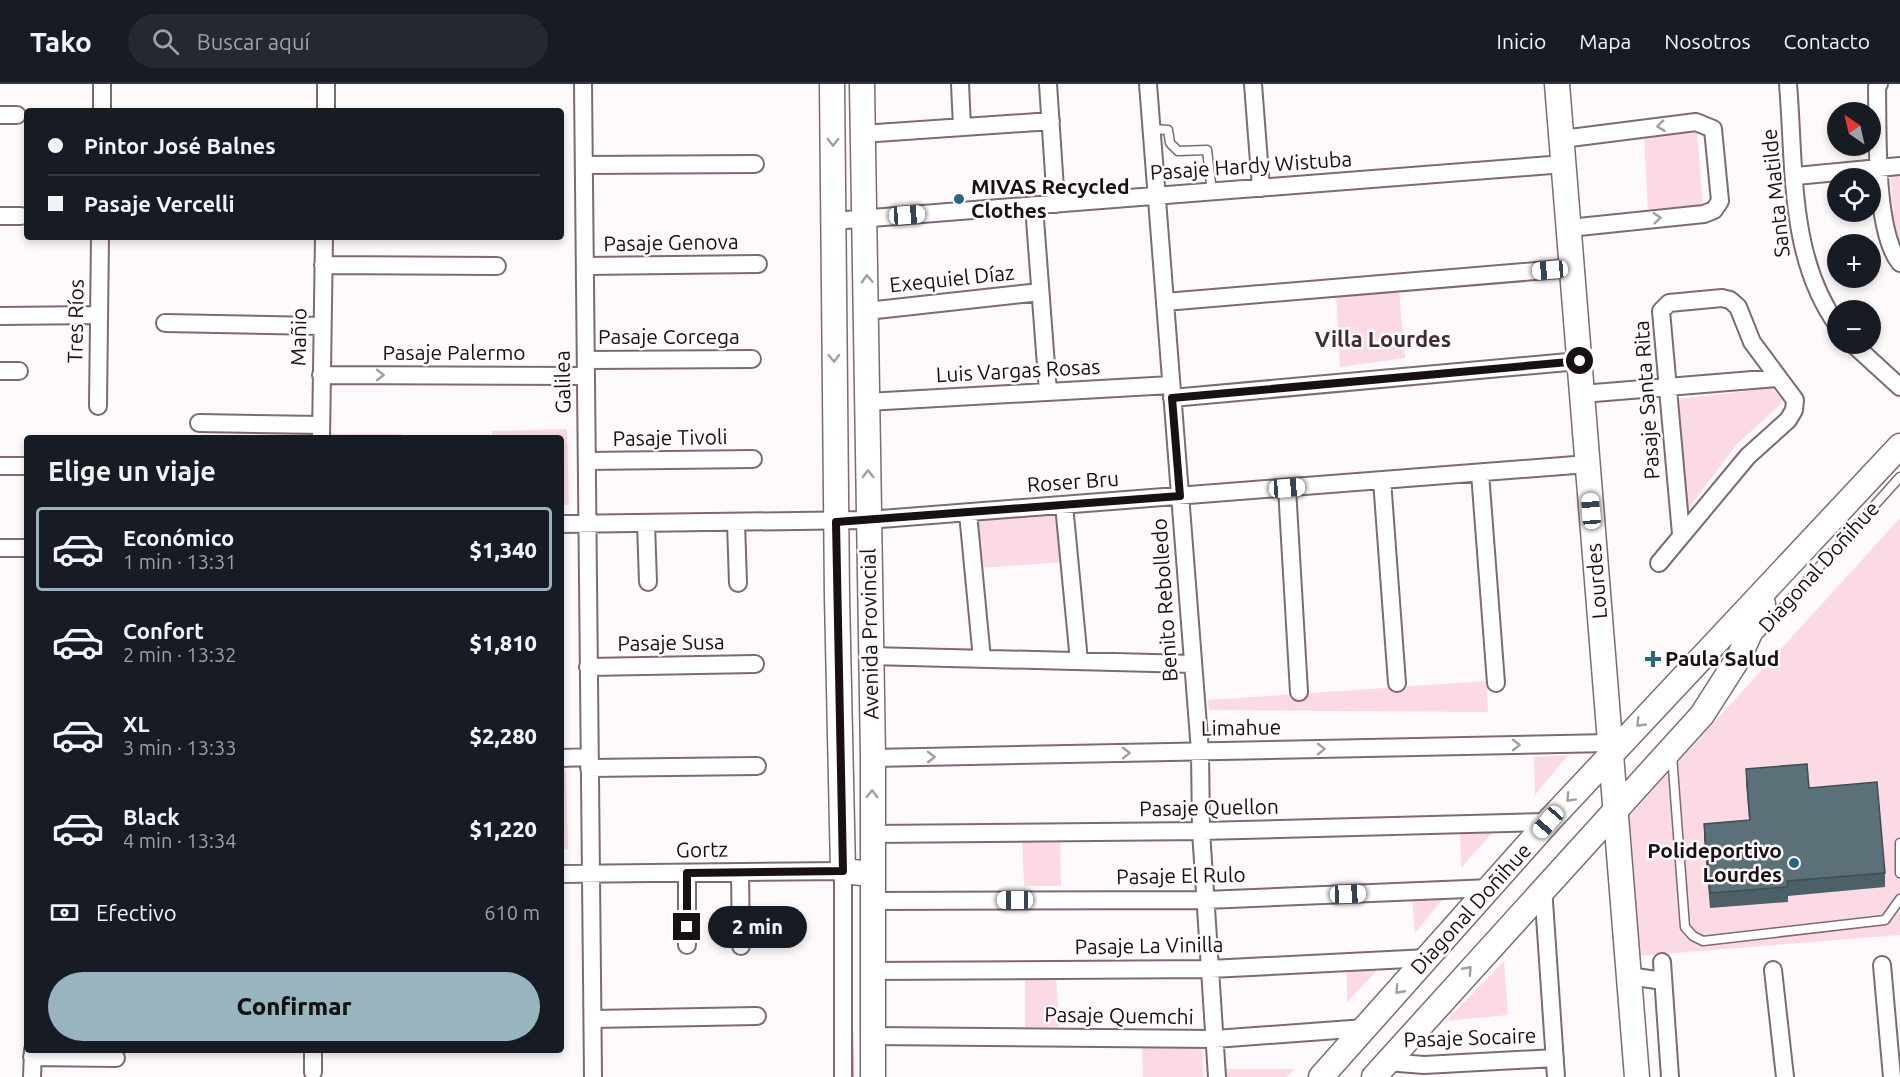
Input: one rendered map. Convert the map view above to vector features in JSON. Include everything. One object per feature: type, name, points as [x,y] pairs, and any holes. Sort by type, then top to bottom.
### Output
[{"type":"street","points":[[102,84],[102,108]]},
{"type":"street","points":[[326,84],[326,108]]},
{"type":"street","name":"Galilea","points":[[583,84],[593,1076]]},
{"type":"street","name":"Avenida Provincial","points":[[832,84],[836,522],[843,871],[843,1077]]},
{"type":"street","name":"Avenida Provincial","points":[[862,84],[873,758],[871,834],[873,1077]]},
{"type":"street","points":[[960,84],[962,127]]},
{"type":"street","points":[[1048,84],[1056,204]]},
{"type":"street","name":"Benito Rebolledo","points":[[1148,84],[1200,751],[1201,831],[1217,1077]]},
{"type":"street","points":[[1257,84],[1261,188]]},
{"type":"street","name":"Lourdes","points":[[1557,84],[1637,1077]]},
{"type":"street","name":"Santa Matilde","points":[[1788,84],[1806,266],[1818,295],[1827,309]]},
{"type":"street","points":[[1880,84],[1877,87],[1879,168],[1900,166]]},
{"type":"street","points":[[862,134],[1050,121]]},
{"type":"street","points":[[1562,139],[1696,122],[1706,124],[1713,129],[1720,201],[1714,210],[1704,214],[1569,228]]},
{"type":"street","points":[[584,165],[755,164]]},
{"type":"street","name":"Pasaje Hardy Wistuba","points":[[833,221],[1564,164]]},
{"type":"street","points":[[1796,176],[1827,173]]},
{"type":"street","points":[[1881,187],[1886,233],[1900,263]]},
{"type":"street","points":[[1034,206],[1048,392]]},
{"type":"street","points":[[0,216],[21,216]]},
{"type":"street","name":"Tres Ríos","points":[[98,406],[100,240]]},
{"type":"street","name":"Mañio","points":[[321,431],[324,240]]},
{"type":"street","name":"Pasaje Genova","points":[[585,266],[758,264]]},
{"type":"street","points":[[323,265],[497,266]]},
{"type":"street","points":[[1165,302],[1572,268]]},
{"type":"street","name":"Exequiel Díaz","points":[[867,311],[1040,292]]},
{"type":"street","name":"Pasaje Santa Rita","points":[[1659,562],[1748,456],[1788,420],[1794,410],[1795,400],[1752,342],[1738,307],[1722,298],[1669,303],[1661,311],[1666,387],[1681,534]]},
{"type":"street","points":[[0,316],[99,315]]},
{"type":"street","points":[[165,323],[322,326]]},
{"type":"street","points":[[1864,354],[1900,387]]},
{"type":"street","name":"Pasaje Corcega","points":[[586,368],[752,359]]},
{"type":"street","name":"Luis Vargas Rosas","points":[[867,402],[1048,392],[1172,392],[1580,361]]},
{"type":"street","name":"Pasaje Palermo","points":[[321,375],[586,368]]},
{"type":"street","points":[[0,371],[19,371]]},
{"type":"street","points":[[1582,394],[1777,378]]},
{"type":"street","points":[[199,423],[321,431]]},
{"type":"street","name":"Diagonal Doñihue","points":[[1321,1077],[1491,888],[1610,749],[1772,585],[1900,446]]},
{"type":"street","name":"Pasaje Tivoli","points":[[587,461],[753,459]]},
{"type":"street","name":"Roser Bru","points":[[564,524],[836,522],[1588,464]]},
{"type":"street","points":[[0,466],[24,466]]},
{"type":"street","points":[[1480,472],[1497,683]]},
{"type":"street","points":[[1382,480],[1397,683]]},
{"type":"street","points":[[1287,488],[1299,692]]},
{"type":"street","points":[[1065,505],[1079,661]]},
{"type":"street","points":[[968,513],[982,659]]},
{"type":"street","points":[[736,523],[738,583]]},
{"type":"street","points":[[646,524],[648,582]]},
{"type":"street","points":[[0,548],[24,548]]},
{"type":"street","name":"Diagonal Doñihue","points":[[1380,1070],[1543,887],[1615,812],[1702,715],[1739,657],[1772,585]]},
{"type":"street","points":[[870,656],[1193,664]]},
{"type":"street","name":"Pasaje Susa","points":[[588,667],[755,664]]},
{"type":"street","name":"Limahue","points":[[873,758],[1200,751],[1610,749]]},
{"type":"street","points":[[564,759],[589,763],[757,766]]},
{"type":"street","name":"Pasaje Quellon","points":[[871,834],[1201,831],[1548,822]]},
{"type":"street","points":[[843,871],[871,874]]},
{"type":"street","name":"Gortz","points":[[564,874],[843,871]]},
{"type":"street","points":[[740,872],[741,946]]},
{"type":"street","points":[[687,873],[687,945]]},
{"type":"street","points":[[1543,887],[1556,1077]]},
{"type":"street","name":"Pasaje El Rulo","points":[[872,901],[1205,900],[1491,888]]},
{"type":"street","name":"Pasaje La Vinilla","points":[[871,971],[1210,969],[1428,958]]},
{"type":"street","points":[[1662,962],[1670,1077]]},
{"type":"street","points":[[1882,965],[1892,1077]]},
{"type":"street","points":[[1773,970],[1785,1077]]},
{"type":"street","points":[[1629,976],[1663,981]]},
{"type":"street","points":[[593,1019],[757,1016]]},
{"type":"street","name":"Pasaje Quemchi","points":[[873,1036],[1215,1039],[1365,1028]]},
{"type":"street","points":[[313,1053],[313,1072]]},
{"type":"street","points":[[32,1077],[32,1054],[116,1059]]},
{"type":"street","name":"Pasaje Socaire","points":[[1380,1070],[1424,1065],[1555,1058]]},
{"type":"lane","points":[[1151,129],[1168,130],[1170,143],[1178,151],[1205,150],[1209,152],[1212,192]]},
{"type":"lane","name":"Diagonal Doñihue","points":[[1739,657],[1900,477]]},
{"type":"lane","points":[[1672,748],[1685,927],[1693,936],[1703,941],[1885,920],[1900,899]]},
{"type":"lane","points":[[1900,843],[1900,873]]},
{"type":"shaded area","points":[[1697,132],[1703,206],[1648,209],[1644,137]]},
{"type":"shaded area","points":[[1890,174],[1900,174],[1900,245],[1894,224]]},
{"type":"shaded area","points":[[1399,290],[1405,358],[1340,367],[1336,294]]},
{"type":"shaded area","points":[[1771,388],[1782,398],[1780,405],[1738,443],[1686,511],[1679,399]]},
{"type":"shaded area","points":[[567,429],[569,505],[564,505],[564,435],[492,435],[492,431]]},
{"type":"shaded area","points":[[329,434],[402,434],[402,435]]},
{"type":"shaded area","points":[[1059,512],[1062,562],[981,568],[975,520]]},
{"type":"shaded area","points":[[1900,518],[1900,935],[1638,956],[1629,816]]},
{"type":"shaded area","points":[[1486,681],[1488,712],[1209,710],[1208,700]]},
{"type":"shaded area","points":[[1568,755],[1535,795],[1534,757]]},
{"type":"shaded area","points":[[564,771],[566,771],[568,849],[564,850]]},
{"type":"shaded area","points":[[1499,825],[1461,868],[1460,827]]},
{"type":"shaded area","points":[[1060,833],[1061,886],[1024,886],[1022,834]]},
{"type":"shaded area","points":[[1446,895],[1415,933],[1412,898]]},
{"type":"shaded area","points":[[1504,961],[1508,1015],[1446,1021]]},
{"type":"shaded area","points":[[1382,965],[1347,1002],[1347,967]]},
{"type":"shaded area","points":[[1025,975],[1056,975],[1059,1027],[1025,1027]]},
{"type":"shaded area","points":[[1202,1040],[1203,1077],[1143,1077],[1142,1044]]},
{"type":"shaded area","points":[[1226,1069],[1294,1069],[1287,1077],[1226,1077]]},
{"type":"building","name":"Polideportivo Lourdes","points":[[1807,764],[1809,788],[1877,782],[1885,873],[1787,881],[1788,887],[1710,893],[1704,824],[1750,820],[1746,769]]},
{"type":"waterway","points":[[851,1032],[852,1077]]},
{"type":"place","name":"MIVAS Recycled Clothes","points":[[959,199]]},
{"type":"place","name":"Paula Salud","points":[[1653,659]]},
{"type":"place","name":"Polideportivo Lourdes","points":[[1794,863]]},
{"type":"district","name":"Villa Lourdes","points":[[1383,339]]},
{"type":"route","points":[[687,927],[687,873],[843,871],[836,522],[1180,496],[1172,398],[1580,361]]}]
